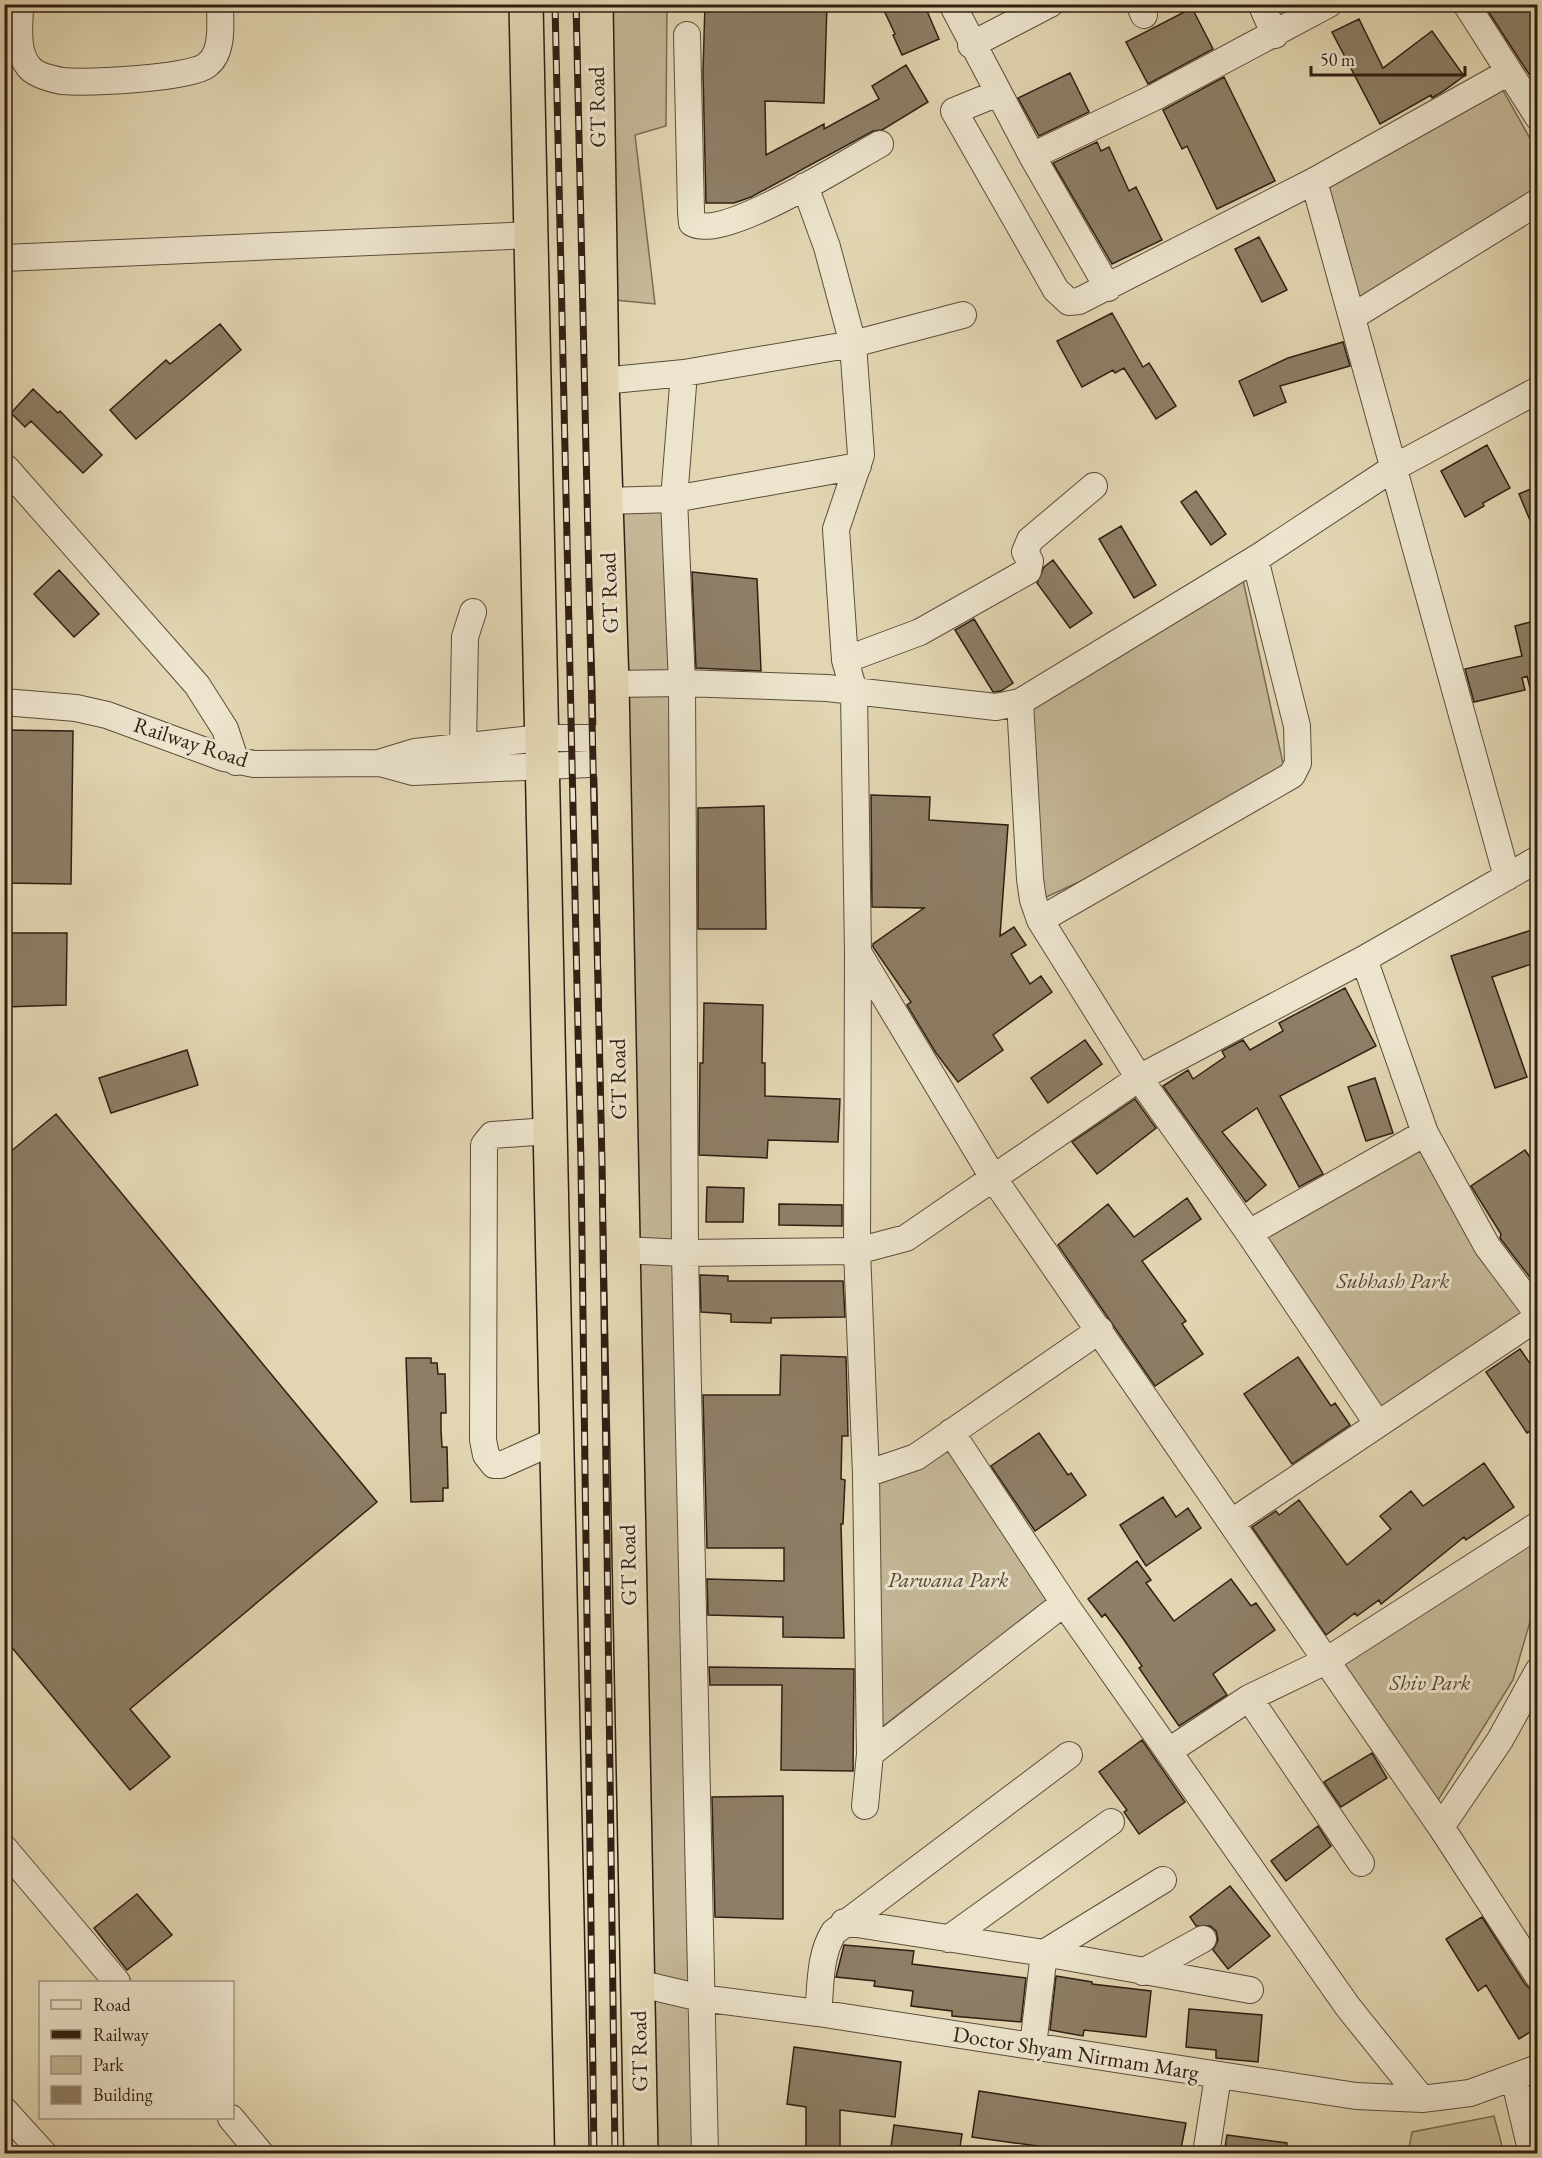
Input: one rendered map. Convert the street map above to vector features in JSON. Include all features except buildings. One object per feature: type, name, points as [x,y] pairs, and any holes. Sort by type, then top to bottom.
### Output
[{"type":"highway","points":[[526,4],[573,2154]]},
{"type":"highway","name":"GT Road","points":[[596,4],[602,381],[612,684],[611,751],[641,2154]]},
{"type":"street","points":[[20,4],[19,34],[22,53],[29,68],[46,77],[63,81],[153,78],[192,72],[208,65],[217,52],[220,4]]},
{"type":"street","points":[[952,4],[1032,156],[1108,288]]},
{"type":"street","points":[[972,45],[1050,4]]},
{"type":"street","points":[[1261,4],[1275,35]]},
{"type":"street","points":[[1032,156],[1155,98],[1329,4]]},
{"type":"street","points":[[1466,4],[1538,117]]},
{"type":"street","points":[[687,35],[692,223],[708,227],[758,212],[880,144]]},
{"type":"street","points":[[998,93],[954,111],[1062,297],[1069,302],[1079,301],[1108,288],[1314,181],[1509,72]]},
{"type":"street","points":[[1314,181],[1507,877]]},
{"type":"street","points":[[805,186],[827,247],[853,344],[861,441],[858,466],[836,529],[845,660],[854,691],[858,953],[857,1251],[866,1474],[870,1754],[865,1806]]},
{"type":"street","points":[[1352,317],[1538,202]]},
{"type":"street","points":[[4,258],[531,235]]},
{"type":"street","points":[[602,381],[684,373],[853,344],[963,315]]},
{"type":"street","points":[[684,373],[675,499],[682,683],[685,1253],[705,2154]]},
{"type":"street","points":[[612,684],[682,683],[854,691],[996,707],[1020,702],[1255,559],[1395,467],[1538,390]]},
{"type":"street","points":[[605,501],[675,499],[858,466]]},
{"type":"street","points":[[7,469],[197,685],[225,729],[236,762]]},
{"type":"street","points":[[845,660],[920,632],[1028,571],[1030,561],[1025,552],[1030,540],[1094,486]]},
{"type":"street","points":[[1040,920],[1292,775],[1298,763],[1297,726],[1255,559]]},
{"type":"street","points":[[463,747],[465,637],[473,612]]},
{"type":"street","name":"Railway Road","points":[[4,702],[76,708],[107,715],[236,762],[379,763],[412,772],[542,751]]},
{"type":"street","points":[[1020,702],[1030,879],[1033,900],[1040,920],[1139,1078],[1250,1233],[1377,1424]]},
{"type":"street","name":"Railway Road","points":[[379,763],[415,752],[463,747],[542,751],[611,751]]},
{"type":"street","points":[[621,1250],[685,1253],[857,1251],[906,1238],[1139,1078],[1364,959],[1538,859]]},
{"type":"street","points":[[858,953],[994,1179],[1441,1827],[1538,1976]]},
{"type":"street","points":[[1232,1522],[1538,1316],[1487,1245],[1425,1133],[1364,959]]},
{"type":"street","points":[[550,1131],[492,1135],[484,1145],[483,1440],[486,1455],[495,1466],[557,1440]]},
{"type":"street","points":[[1250,1233],[1425,1133]]},
{"type":"street","points":[[866,1474],[916,1457],[1100,1330]]},
{"type":"street","points":[[951,1432],[1064,1604],[1348,2007],[1422,2099]]},
{"type":"street","points":[[1169,1751],[1249,1698],[1326,1661],[1538,1525]]},
{"type":"street","points":[[870,1754],[1064,1604]]},
{"type":"street","points":[[1441,1827],[1500,1740],[1538,1671]]},
{"type":"street","points":[[1249,1698],[1361,1863]]},
{"type":"street","points":[[818,2013],[827,1942],[844,1923],[1069,1755]]},
{"type":"street","points":[[948,1939],[1112,1822]]},
{"type":"street","points":[[4,1848],[115,1981]]},
{"type":"street","points":[[1044,1953],[1163,1880]]},
{"type":"street","points":[[844,1923],[1044,1953],[1250,1990]]},
{"type":"street","points":[[1143,1972],[1203,1939]]},
{"type":"street","points":[[1034,2046],[1044,1953]]},
{"type":"street","name":"Doctor Shyam Nirmam Marg","points":[[637,1983],[701,1998],[818,2013],[1356,2096],[1422,2099],[1470,2093],[1514,2079],[1538,2068]]},
{"type":"street","points":[[1206,2154],[1218,2076]]},
{"type":"street","points":[[1514,2079],[1532,2154]]},
{"type":"street","points":[[4,2109],[44,2154]]},
{"type":"street","points":[[232,2119],[261,2154]]},
{"type":"green space","points":[[597,5],[667,5],[666,126],[635,135],[655,304],[604,299]]},
{"type":"green space","points":[[1500,85],[1537,151],[1537,209],[1360,315],[1324,184]]},
{"type":"green space","points":[[673,500],[704,2153],[641,2153],[605,507]]},
{"type":"green space","points":[[1241,571],[1288,786],[1031,904],[1031,710]]},
{"type":"green space","name":"Subhash Park","points":[[1423,1139],[1531,1317],[1368,1419],[1248,1244]]},
{"type":"green space","name":"Parwana Park","points":[[950,1450],[1054,1595],[874,1733],[870,1479]]},
{"type":"green space","name":"Shiv Park","points":[[1537,1529],[1537,1598],[1513,1680],[1430,1813],[1336,1661]]},
{"type":"green space","points":[[1494,2116],[1504,2153],[1408,2153],[1412,2132]]},
{"type":"railway","points":[[555,4],[581,1164],[594,2154]]},
{"type":"railway","points":[[576,4],[602,1163],[615,2154]]}]
